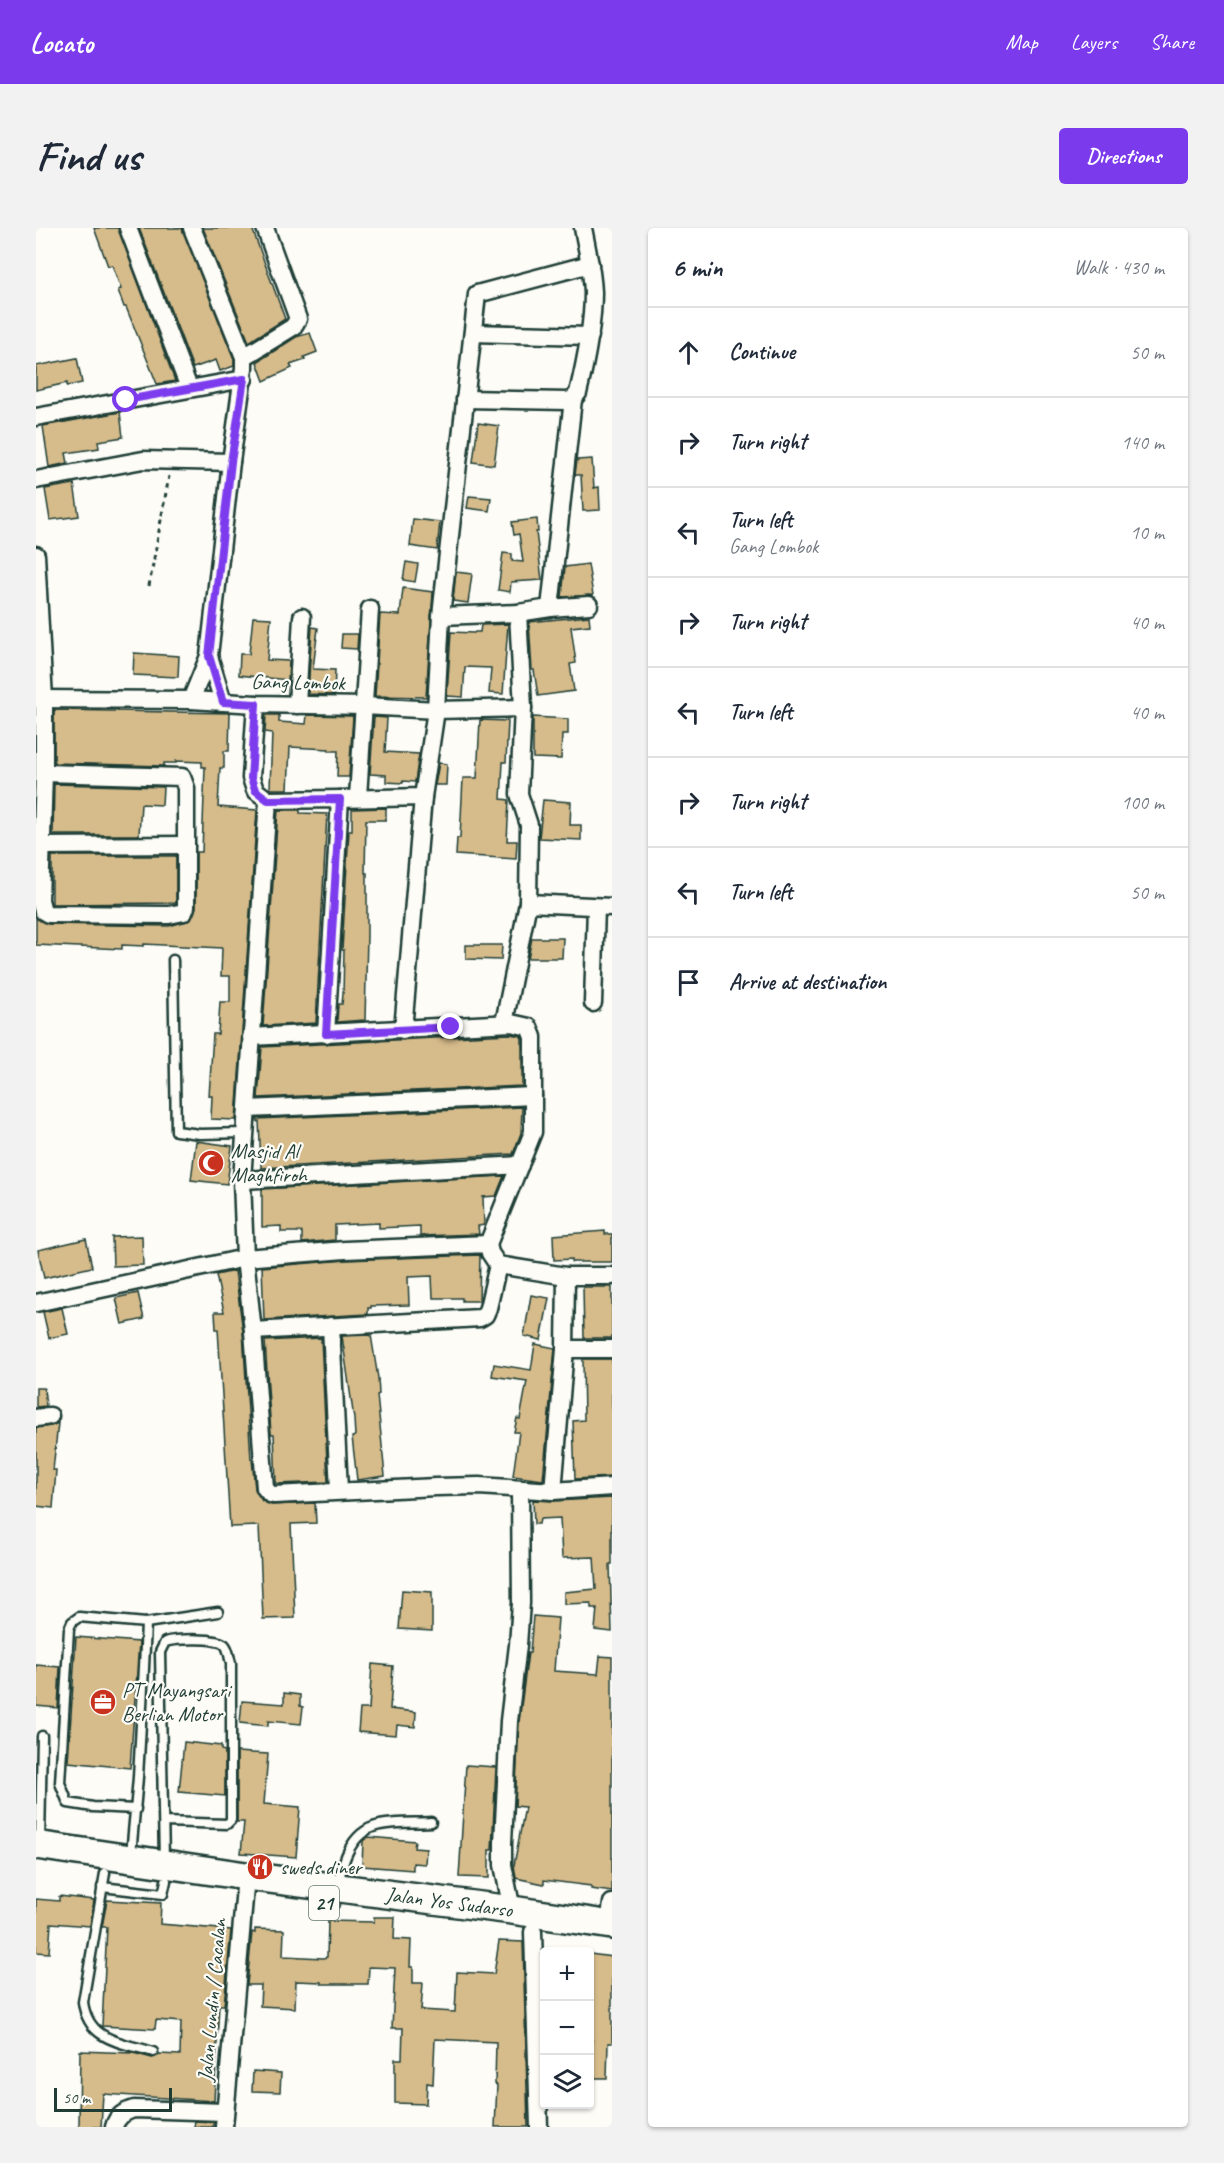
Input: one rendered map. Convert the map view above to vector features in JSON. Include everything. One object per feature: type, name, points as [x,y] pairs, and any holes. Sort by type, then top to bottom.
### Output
[{"type":"highway","name":"Jalan Yos Sudarso","points":[[37,1851],[103,1880],[165,1873],[335,1896],[533,1932],[611,1924]]},
{"type":"highway","name":"Jalan Yos Sudarso","points":[[37,1851],[131,1859],[165,1873]]},
{"type":"highway","name":"Jalan Yos Sudarso","points":[[335,1896],[512,1910],[611,1924]]},
{"type":"street","points":[[129,228],[189,388]]},
{"type":"street","points":[[191,700],[209,656],[231,462],[244,379],[244,357],[192,228]]},
{"type":"street","points":[[244,357],[293,327],[298,318],[265,228]]},
{"type":"street","points":[[550,608],[573,399],[578,393],[590,336],[592,292],[590,264],[583,228]]},
{"type":"street","points":[[403,1030],[423,797],[436,710],[441,616],[477,294],[590,264]]},
{"type":"street","points":[[473,333],[590,336]]},
{"type":"street","points":[[36,417],[244,379]]},
{"type":"street","points":[[465,399],[573,399]]},
{"type":"street","points":[[36,480],[143,460],[231,462]]},
{"type":"street","points":[[36,555],[44,772],[40,900],[43,911],[48,914],[170,915],[184,912],[186,907],[186,788],[182,777],[178,775],[44,772]]},
{"type":"street","points":[[441,616],[518,613],[589,605]]},
{"type":"street","points":[[358,797],[370,609]]},
{"type":"street","points":[[504,1023],[528,903],[529,825],[519,794],[523,708],[518,613]]},
{"type":"street","points":[[297,705],[302,617]]},
{"type":"street","points":[[209,656],[223,702]]},
{"type":"street","name":"Gang Lombok","points":[[40,699],[191,700],[436,710],[523,708]]},
{"type":"street","points":[[256,704],[251,778],[255,790],[268,800],[423,797]]},
{"type":"street","points":[[326,1034],[340,799]]},
{"type":"street","points":[[268,800],[242,1180],[245,1258],[265,1488],[274,1495],[339,1490],[479,1486],[553,1491],[612,1487]]},
{"type":"street","points":[[41,846],[186,845]]},
{"type":"street","points":[[528,903],[590,907],[593,1003]]},
{"type":"street","points":[[251,1036],[326,1034],[504,1023],[524,1024],[532,1032],[533,1096],[533,1132],[488,1244],[490,1253],[498,1265],[485,1315],[480,1318],[253,1331]]},
{"type":"street","points":[[248,1109],[533,1096]]},
{"type":"street","points":[[242,1180],[520,1165]]},
{"type":"street","points":[[36,1303],[245,1258],[345,1250],[488,1244]]},
{"type":"street","points":[[498,1265],[566,1276],[612,1276]]},
{"type":"street","points":[[553,1491],[566,1349],[566,1276]]},
{"type":"street","points":[[331,1326],[339,1490]]},
{"type":"street","points":[[566,1349],[612,1349]]},
{"type":"street","points":[[512,1910],[503,1865],[503,1843],[509,1721],[518,1645],[520,1489]]},
{"type":"street","name":"Jalan Lundin / Cacalan","points":[[224,2120],[245,1884]]},
{"type":"street","points":[[533,1932],[539,2127]]},
{"type":"street","points":[[114,2127],[116,2120],[124,2112],[134,2109],[224,2120]]},
{"type":"lane","points":[[173,960],[176,1131],[200,1134],[244,1133]]},
{"type":"lane","points":[[136,1809],[93,1808],[68,1803],[60,1783],[69,1629],[72,1622],[79,1617],[146,1623],[218,1612]]},
{"type":"lane","points":[[131,1859],[136,1809],[146,1623]]},
{"type":"lane","points":[[164,1822],[227,1824],[231,1820],[231,1663],[225,1643],[174,1639],[165,1642],[160,1652],[165,1873]]},
{"type":"lane","points":[[37,1851],[42,1817],[42,1736]]},
{"type":"lane","points":[[335,1896],[351,1844],[358,1836],[381,1825],[431,1822]]},
{"type":"lane","points":[[103,1880],[82,2002],[84,2016],[92,2028],[106,2038],[153,2052]]},
{"type":"path","points":[[149,586],[172,459]]},
{"type":"building","points":[[94,228],[118,228],[175,381],[157,384],[126,307],[124,307],[118,290],[121,289],[112,265],[108,266]]},
{"type":"building","points":[[139,228],[182,228],[234,359],[234,366],[220,371],[216,360],[193,368]]},
{"type":"building","points":[[203,228],[252,228],[285,319],[249,342]]},
{"type":"building","points":[[310,333],[317,352],[304,357],[305,360],[290,365],[292,368],[264,381],[257,362],[296,337]]},
{"type":"building","points":[[77,358],[82,383],[67,386],[67,383],[36,390],[36,366]]},
{"type":"building","points":[[120,412],[123,437],[98,441],[99,448],[66,453],[68,463],[49,467],[43,426]]},
{"type":"building","points":[[478,423],[499,426],[494,465],[473,462]]},
{"type":"building","points":[[592,459],[594,488],[599,487],[600,510],[583,511],[581,475],[575,475],[577,460]]},
{"type":"building","points":[[74,484],[79,516],[50,520],[45,489]]},
{"type":"building","points":[[469,496],[491,498],[489,511],[467,508]]},
{"type":"building","points":[[413,519],[440,522],[437,550],[410,546]]},
{"type":"building","points":[[537,519],[538,532],[536,532],[542,580],[511,582],[510,592],[498,590],[503,553],[512,554],[512,561],[523,562],[519,534],[514,535],[512,522]]},
{"type":"building","points":[[406,562],[418,564],[415,582],[403,580]]},
{"type":"building","points":[[588,564],[593,595],[562,597],[565,567]]},
{"type":"building","points":[[456,572],[472,574],[468,603],[453,601]]},
{"type":"building","points":[[403,588],[433,592],[426,697],[375,696],[380,614],[400,615]]},
{"type":"building","points":[[589,616],[590,625],[571,627],[576,663],[570,664],[574,691],[538,696],[534,670],[532,670],[529,622]]},
{"type":"building","points":[[253,617],[271,618],[267,660],[289,661],[288,680],[239,675],[240,654],[249,654]]},
{"type":"building","points":[[508,624],[503,694],[489,693],[491,668],[465,667],[463,697],[447,696],[451,632],[474,633],[480,632],[481,625]]},
{"type":"building","points":[[312,627],[318,628],[313,669],[335,670],[334,695],[308,694]]},
{"type":"building","points":[[342,634],[358,634],[357,649],[341,648]]},
{"type":"building","points":[[134,653],[179,656],[178,677],[133,675]]},
{"type":"building","points":[[54,710],[230,713],[229,751],[224,751],[224,768],[220,768],[218,807],[257,810],[236,1120],[211,1119],[212,1096],[209,1096],[213,1034],[218,1034],[220,1002],[230,1002],[230,976],[221,976],[222,948],[144,944],[144,946],[122,945],[122,949],[36,945],[36,918],[48,924],[169,926],[191,920],[196,907],[196,852],[202,852],[205,767],[202,767],[202,762],[176,761],[176,763],[164,763],[164,766],[54,763]]},
{"type":"building","points":[[266,715],[279,715],[279,722],[306,724],[307,715],[353,716],[349,777],[337,777],[338,751],[290,747],[288,789],[270,788],[272,733],[265,732]]},
{"type":"building","points":[[374,717],[387,718],[385,752],[419,754],[415,782],[386,782],[386,775],[370,774]]},
{"type":"building","points":[[533,717],[568,719],[568,734],[562,734],[561,759],[533,758]]},
{"type":"building","points":[[480,720],[508,721],[501,799],[509,800],[507,841],[517,841],[516,859],[456,855],[457,838],[460,838],[463,778],[477,778]]},
{"type":"building","points":[[439,763],[447,764],[446,785],[435,785]]},
{"type":"building","points":[[54,784],[163,787],[162,805],[141,804],[139,835],[53,835]]},
{"type":"building","points":[[543,800],[571,802],[570,825],[581,825],[581,840],[539,838]]},
{"type":"building","points":[[386,808],[386,820],[366,820],[365,1020],[337,1022],[338,1004],[342,1004],[343,994],[344,950],[342,950],[352,809]]},
{"type":"building","points":[[278,810],[327,814],[316,1023],[263,1026]]},
{"type":"building","points":[[52,856],[176,856],[176,903],[52,904]]},
{"type":"building","points":[[532,938],[563,938],[562,958],[528,958]]},
{"type":"building","points":[[466,945],[502,945],[501,960],[466,959]]},
{"type":"building","points":[[510,1034],[521,1036],[522,1039],[522,1086],[258,1098],[262,1047]]},
{"type":"building","points":[[522,1107],[521,1133],[513,1154],[261,1168],[259,1121],[257,1119]]},
{"type":"building","name":"Masjid Al Maghfiroh","points":[[196,1141],[232,1146],[227,1184],[191,1180]]},
{"type":"building","points":[[504,1176],[496,1196],[483,1197],[484,1225],[478,1226],[479,1234],[420,1236],[420,1226],[379,1228],[379,1223],[335,1225],[335,1240],[302,1243],[302,1232],[281,1232],[281,1226],[262,1227],[262,1189]]},
{"type":"building","points":[[605,1231],[605,1234],[612,1234],[612,1262],[554,1260],[553,1235]]},
{"type":"building","points":[[142,1236],[143,1265],[113,1266],[112,1237]]},
{"type":"building","points":[[86,1239],[92,1267],[44,1278],[38,1250]]},
{"type":"building","points":[[480,1255],[479,1301],[462,1301],[462,1298],[433,1298],[432,1276],[408,1277],[409,1305],[371,1306],[368,1308],[368,1314],[264,1320],[262,1267],[346,1260]]},
{"type":"building","points":[[235,1271],[243,1332],[255,1489],[262,1501],[271,1505],[315,1503],[316,1523],[291,1524],[295,1618],[263,1619],[259,1526],[230,1527],[218,1329],[216,1329],[215,1312],[224,1312],[216,1275]]},
{"type":"building","points":[[583,1287],[612,1287],[612,1338],[584,1338]]},
{"type":"building","points":[[138,1293],[144,1319],[122,1324],[116,1298]]},
{"type":"building","points":[[531,1295],[549,1298],[541,1340],[524,1336]]},
{"type":"building","points":[[62,1308],[68,1334],[49,1338],[43,1312]]},
{"type":"building","points":[[371,1335],[378,1378],[379,1394],[377,1395],[385,1476],[357,1480],[352,1437],[355,1436],[354,1419],[342,1336]]},
{"type":"building","points":[[321,1338],[328,1482],[276,1484],[274,1434],[271,1434],[265,1341]]},
{"type":"building","points":[[535,1344],[555,1348],[543,1480],[513,1476],[519,1432],[514,1432],[517,1418],[520,1419],[527,1381],[492,1376],[494,1364],[531,1370]]},
{"type":"building","points":[[583,1359],[612,1359],[612,1477],[575,1479],[573,1421],[584,1420]]},
{"type":"building","points":[[36,1388],[44,1388],[46,1406],[36,1407]]},
{"type":"building","points":[[58,1423],[53,1470],[56,1470],[53,1508],[36,1506],[36,1428]]},
{"type":"building","points":[[612,1498],[612,1564],[610,1564],[612,1632],[595,1630],[597,1608],[591,1608],[591,1603],[564,1604],[564,1592],[596,1589],[594,1557],[562,1558],[560,1518],[540,1519],[539,1524],[534,1524],[533,1500]]},
{"type":"building","points":[[402,1590],[432,1592],[432,1631],[399,1629]]},
{"type":"building","points":[[533,1616],[558,1618],[554,1671],[598,1674],[600,1656],[612,1657],[612,1892],[591,1889],[591,1886],[544,1880],[544,1884],[516,1878],[514,1865],[525,1807],[515,1806],[519,1722],[528,1653],[530,1653]]},
{"type":"building","name":"PT Mayangsari Berlian Motor","points":[[76,1637],[139,1642],[130,1768],[68,1762]]},
{"type":"building","points":[[372,1664],[393,1666],[390,1709],[416,1712],[415,1727],[397,1725],[396,1735],[358,1732],[360,1709],[369,1709]]},
{"type":"building","points":[[36,1665],[60,1667],[58,1708],[36,1706]]},
{"type":"building","points":[[284,1693],[300,1695],[300,1706],[303,1707],[301,1724],[268,1721],[268,1726],[240,1723],[242,1701],[284,1704]]},
{"type":"building","points":[[184,1742],[221,1746],[221,1750],[225,1751],[225,1796],[179,1792]]},
{"type":"building","points":[[237,1752],[268,1754],[264,1804],[300,1807],[296,1857],[241,1853],[244,1822],[237,1822]]},
{"type":"building","points":[[466,1765],[496,1767],[489,1878],[459,1877]]},
{"type":"building","points":[[368,1837],[415,1841],[414,1848],[426,1849],[425,1864],[413,1863],[413,1870],[362,1866],[363,1841]]},
{"type":"building","points":[[59,1896],[94,1900],[90,1926],[51,1923],[49,1953],[36,1952],[36,1899],[59,1901]]},
{"type":"building","points":[[107,1900],[161,1903],[160,1924],[231,1930],[224,2005],[219,2005],[214,2101],[103,2094],[101,2127],[79,2127],[80,2051],[133,2053],[152,2058],[159,2054],[180,2055],[181,2022],[156,2020],[155,2029],[102,2026],[107,1927],[102,1927]]},
{"type":"building","points":[[374,1917],[395,1917],[394,1939],[411,1940],[410,1967],[413,1967],[413,1983],[423,1983],[421,2010],[455,2012],[457,1972],[494,1974],[499,1941],[523,1942],[528,2127],[495,2127],[496,2042],[435,2039],[433,2084],[427,2083],[426,2104],[395,2103],[395,2059],[402,2059],[403,2028],[392,2028],[395,1968],[369,1967],[368,1984],[321,1984],[321,1982],[296,1981],[295,2008],[260,2006],[261,1985],[247,1985],[252,1932],[255,1933],[255,1929],[284,1930],[283,1956],[323,1958],[327,1957],[328,1921],[374,1922]]},
{"type":"building","points":[[594,1955],[612,1957],[612,2043],[608,2043],[607,2078],[594,2078]]},
{"type":"building","points":[[253,2071],[281,2073],[280,2092],[252,2091]]},
{"type":"building","points":[[195,2121],[213,2122],[213,2127],[194,2127]]},
{"type":"place","name":"Masjid Al Maghfiroh","points":[[211,1163]]},
{"type":"place","name":"PT Mayangsari Berlian Motor","points":[[103,1702]]},
{"type":"place","name":"sweds diner","points":[[260,1867]]},
{"type":"route","points":[[126,400],[244,379],[231,462],[209,656],[223,702],[256,704],[251,778],[255,790],[268,800],[340,799],[326,1034],[451,1027]]}]
